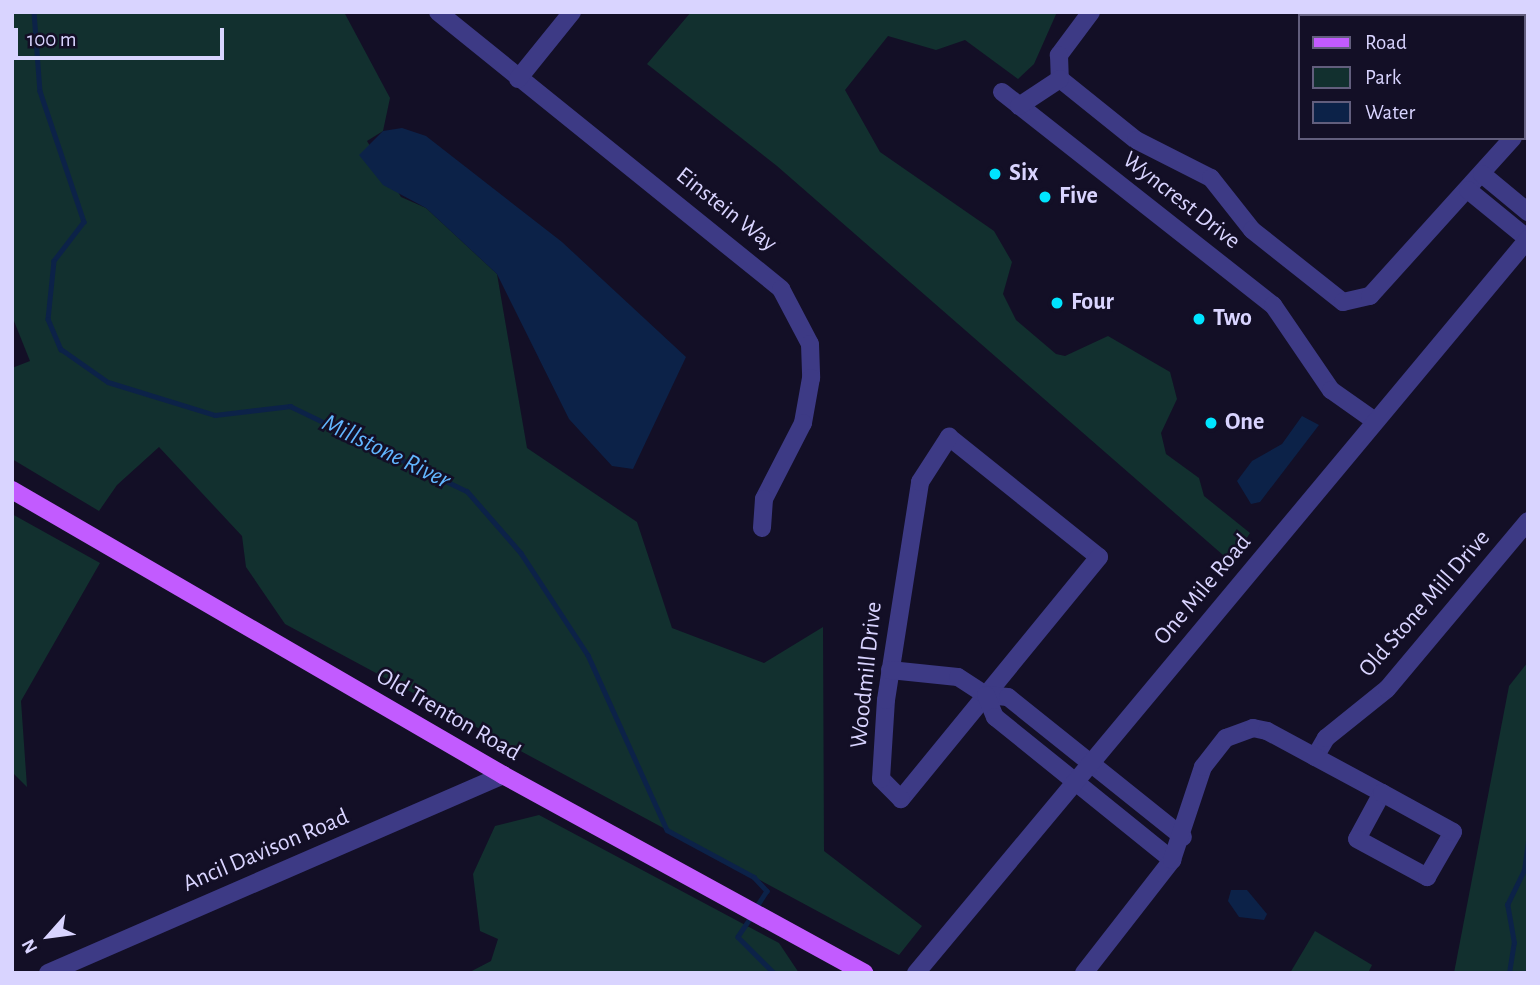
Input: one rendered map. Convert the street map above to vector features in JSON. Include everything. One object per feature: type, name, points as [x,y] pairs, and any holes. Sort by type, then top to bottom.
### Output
[{"type":"main road","name":"Old Trenton Road","points":[[12,490],[503,775],[864,973]]},
{"type":"street","name":"Einstein Way","points":[[438,12],[518,79],[761,267],[800,320],[810,344],[810,394],[797,439],[764,499],[762,527]]},
{"type":"street","points":[[518,79],[572,12]]},
{"type":"street","points":[[1091,12],[1059,55],[1060,79],[1136,140],[1211,178],[1252,230],[1343,302],[1370,296],[1511,140]]},
{"type":"street","points":[[1019,106],[1060,79]]},
{"type":"street","name":"Wyncrest Drive","points":[[1002,92],[1273,305],[1314,363],[1375,421]]},
{"type":"street","points":[[1482,174],[1528,212]]},
{"type":"street","points":[[1468,190],[1528,239]]},
{"type":"street","name":"One Mile Road","points":[[916,973],[1528,239]]},
{"type":"street","name":"Woodmill Drive","points":[[949,438],[1098,556],[901,799],[881,779],[890,670],[920,482],[949,438]]},
{"type":"street","name":"Old Stone Mill Drive","points":[[1315,757],[1326,738],[1387,689],[1528,521]]},
{"type":"street","points":[[890,670],[958,677],[986,695],[1008,697],[1183,837]]},
{"type":"street","points":[[986,695],[995,717],[1172,860]]},
{"type":"street","points":[[1084,973],[1172,860],[1183,837],[1203,766],[1226,738],[1253,728],[1267,731],[1381,793],[1452,832],[1427,877],[1357,839],[1381,793]]},
{"type":"street","name":"Ancil Davison Road","points":[[48,973],[503,775]]},
{"type":"green space","points":[[12,12],[344,12],[390,98],[383,131],[367,141],[401,197],[426,208],[497,274],[527,448],[637,522],[672,628],[764,663],[823,627],[824,851],[922,926],[899,955],[285,624],[246,567],[242,536],[159,447],[117,485],[99,511],[12,459],[12,368],[30,361],[12,316]]},
{"type":"green space","points":[[691,12],[1057,12],[1034,64],[1018,79],[965,40],[936,50],[888,36],[845,90],[880,152],[994,231],[1012,262],[1003,294],[1016,320],[1056,354],[1065,356],[1108,336],[1170,372],[1177,399],[1161,433],[1166,454],[1199,478],[1204,496],[1250,533],[1231,562],[777,166],[647,64]]},
{"type":"green space","points":[[12,514],[100,563],[21,701],[27,787],[12,772]]},
{"type":"green space","points":[[1528,662],[1528,973],[1454,973],[1509,686]]},
{"type":"green space","points":[[539,815],[779,943],[799,973],[468,973],[491,961],[498,939],[480,931],[473,874],[495,826]]},
{"type":"green space","points":[[1315,931],[1372,965],[1368,973],[1290,973]]},
{"type":"water","points":[[402,128],[426,136],[562,242],[686,357],[633,469],[612,466],[569,419],[497,274],[426,208],[383,185],[359,155],[383,131]]},
{"type":"water","points":[[1302,416],[1319,425],[1260,502],[1251,504],[1237,481],[1252,461],[1282,444]]},
{"type":"water","points":[[1231,890],[1247,890],[1267,914],[1264,920],[1239,917],[1228,901]]},
{"type":"waterway","name":"Millstone River","points":[[34,12],[40,91],[84,222],[54,261],[48,319],[61,349],[108,382],[215,415],[290,406],[467,491],[521,553],[588,655],[667,830],[754,877],[767,891],[756,908]]},
{"type":"waterway","points":[[1509,973],[1514,943],[1507,905],[1524,870],[1528,842]]},
{"type":"waterway","name":"Millstone River","points":[[752,916],[738,937],[774,973]]},
{"type":"place","name":"Six","points":[[995,174]]},
{"type":"place","name":"Five","points":[[1045,197]]},
{"type":"place","name":"Four","points":[[1057,303]]},
{"type":"place","name":"Two","points":[[1199,319]]},
{"type":"place","name":"One","points":[[1211,423]]}]
